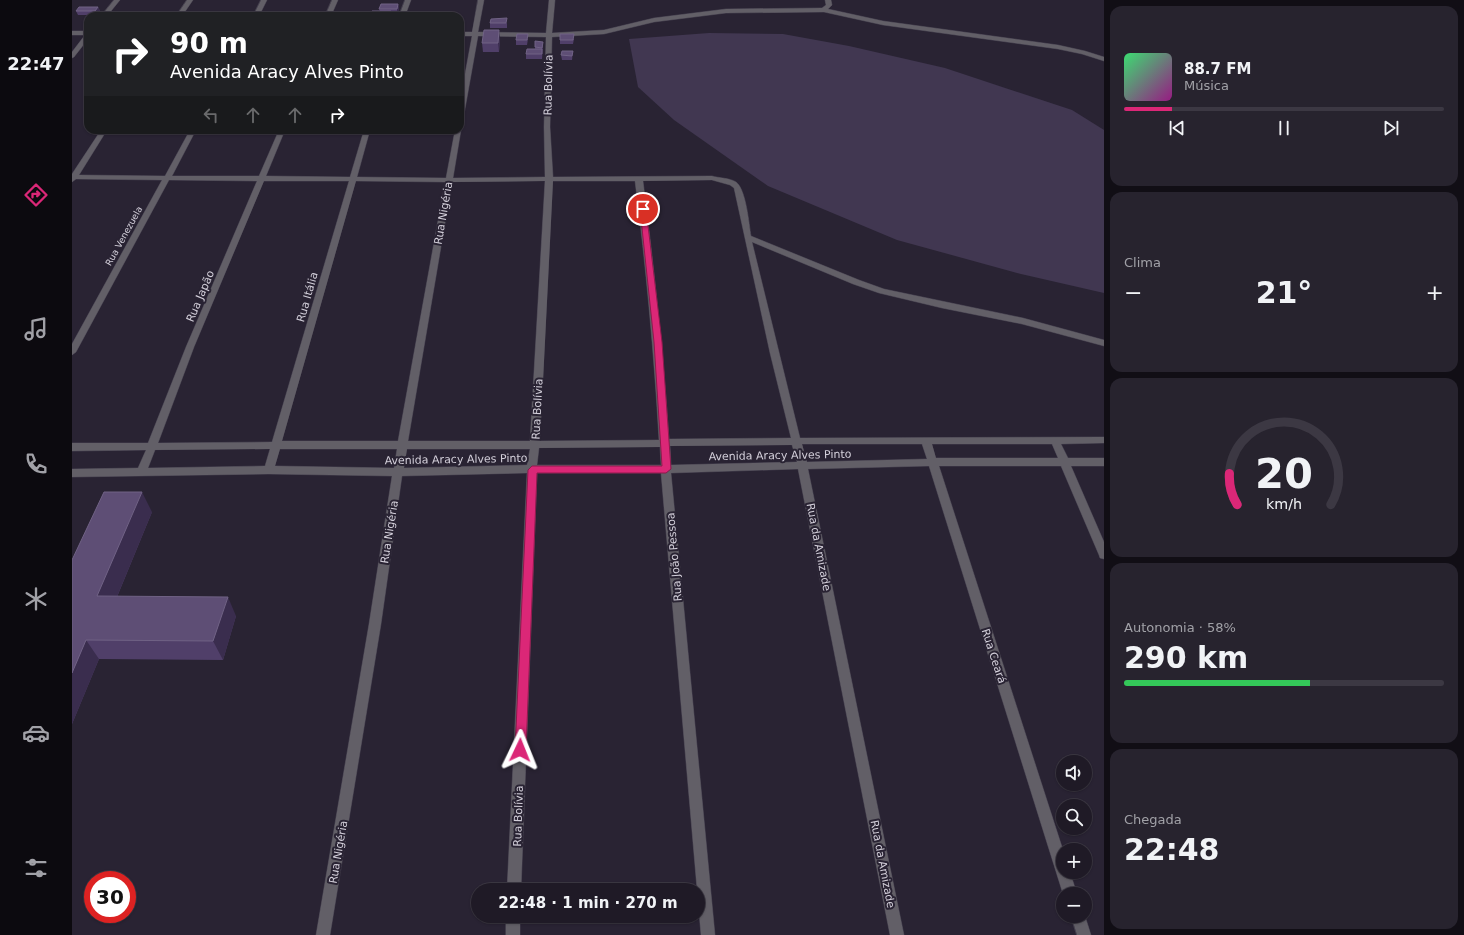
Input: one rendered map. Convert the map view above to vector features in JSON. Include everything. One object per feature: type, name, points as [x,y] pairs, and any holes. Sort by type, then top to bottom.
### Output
[{"type":"street","points":[[107,12],[117,0]]},
{"type":"street","points":[[182,12],[190,0]]},
{"type":"street","points":[[258,12],[264,0]]},
{"type":"street","points":[[330,12],[335,0]]},
{"type":"street","points":[[404,12],[408,0]]},
{"type":"street","points":[[464,98],[481,0]]},
{"type":"street","name":"Rua Bolívia","points":[[514,883],[532,470],[536,445],[549,178],[547,128],[549,35],[552,0]]},
{"type":"street","points":[[824,10],[829,5],[828,0]]},
{"type":"street","points":[[464,34],[549,35],[604,32],[654,20],[726,11],[750,9],[824,10],[883,23],[1083,52],[1104,60]]},
{"type":"street","points":[[72,33],[84,34]]},
{"type":"street","points":[[72,56],[84,40]]},
{"type":"street","points":[[72,178],[101,134]]},
{"type":"street","name":"Rua Venezuela","points":[[72,352],[191,134]]},
{"type":"street","name":"Rua Japão","points":[[142,472],[190,347],[263,179],[280,134]]},
{"type":"street","name":"Rua Itália","points":[[270,470],[366,134]]},
{"type":"street","name":"Rua Nigéria","points":[[323,935],[373,640],[398,472],[457,134]]},
{"type":"street","points":[[72,178],[352,178],[449,180],[549,178],[639,180]]},
{"type":"street","name":"Rua da Amizade","points":[[639,180],[712,178],[733,183],[737,187],[774,353],[798,441],[896,935]]},
{"type":"street","name":"Rua João Pessoa","points":[[639,180],[652,283],[666,469],[708,935]]},
{"type":"street","points":[[747,237],[856,282],[882,291],[942,305],[1023,320],[1104,343]]},
{"type":"street","points":[[1055,440],[1104,555]]},
{"type":"street","name":"Avenida Aracy Alves Pinto","points":[[72,447],[277,445],[403,446],[665,442],[1104,440]]},
{"type":"street","name":"Rua Ceará","points":[[926,441],[1056,849]]},
{"type":"street","name":"Avenida Aracy Alves Pinto","points":[[72,472],[270,470],[398,472],[803,467],[933,462],[1104,462]]},
{"type":"street","points":[[513,923],[513,935]]},
{"type":"street","points":[[1080,923],[1084,935]]},
{"type":"shaded area","points":[[709,33],[783,34],[849,46],[945,68],[1072,110],[1104,130],[1104,293],[1021,274],[897,240],[768,186],[674,120],[638,87],[629,39]]},
{"type":"building","points":[[381,4],[398,4],[397,9],[379,9]]},
{"type":"building","points":[[79,7],[98,7],[95,11],[76,11]]},
{"type":"building","points":[[372,11],[391,11],[391,12]]},
{"type":"building","points":[[507,18],[506,23],[490,23],[491,19]]},
{"type":"building","points":[[484,30],[499,30],[498,43],[482,43]]},
{"type":"building","points":[[517,34],[528,34],[527,40],[516,40]]},
{"type":"building","points":[[560,34],[574,34],[573,40],[560,40]]},
{"type":"building","points":[[535,41],[543,42],[542,48],[535,47]]},
{"type":"building","points":[[527,49],[542,49],[542,54],[526,54]]},
{"type":"building","points":[[562,51],[573,51],[572,56],[561,55]]},
{"type":"building","points":[[104,492],[142,492],[97,596],[228,597],[213,641],[86,640],[72,673],[72,560]]},
{"type":"route","points":[[520,750],[532,470],[666,469],[658,342],[643,209]]}]
